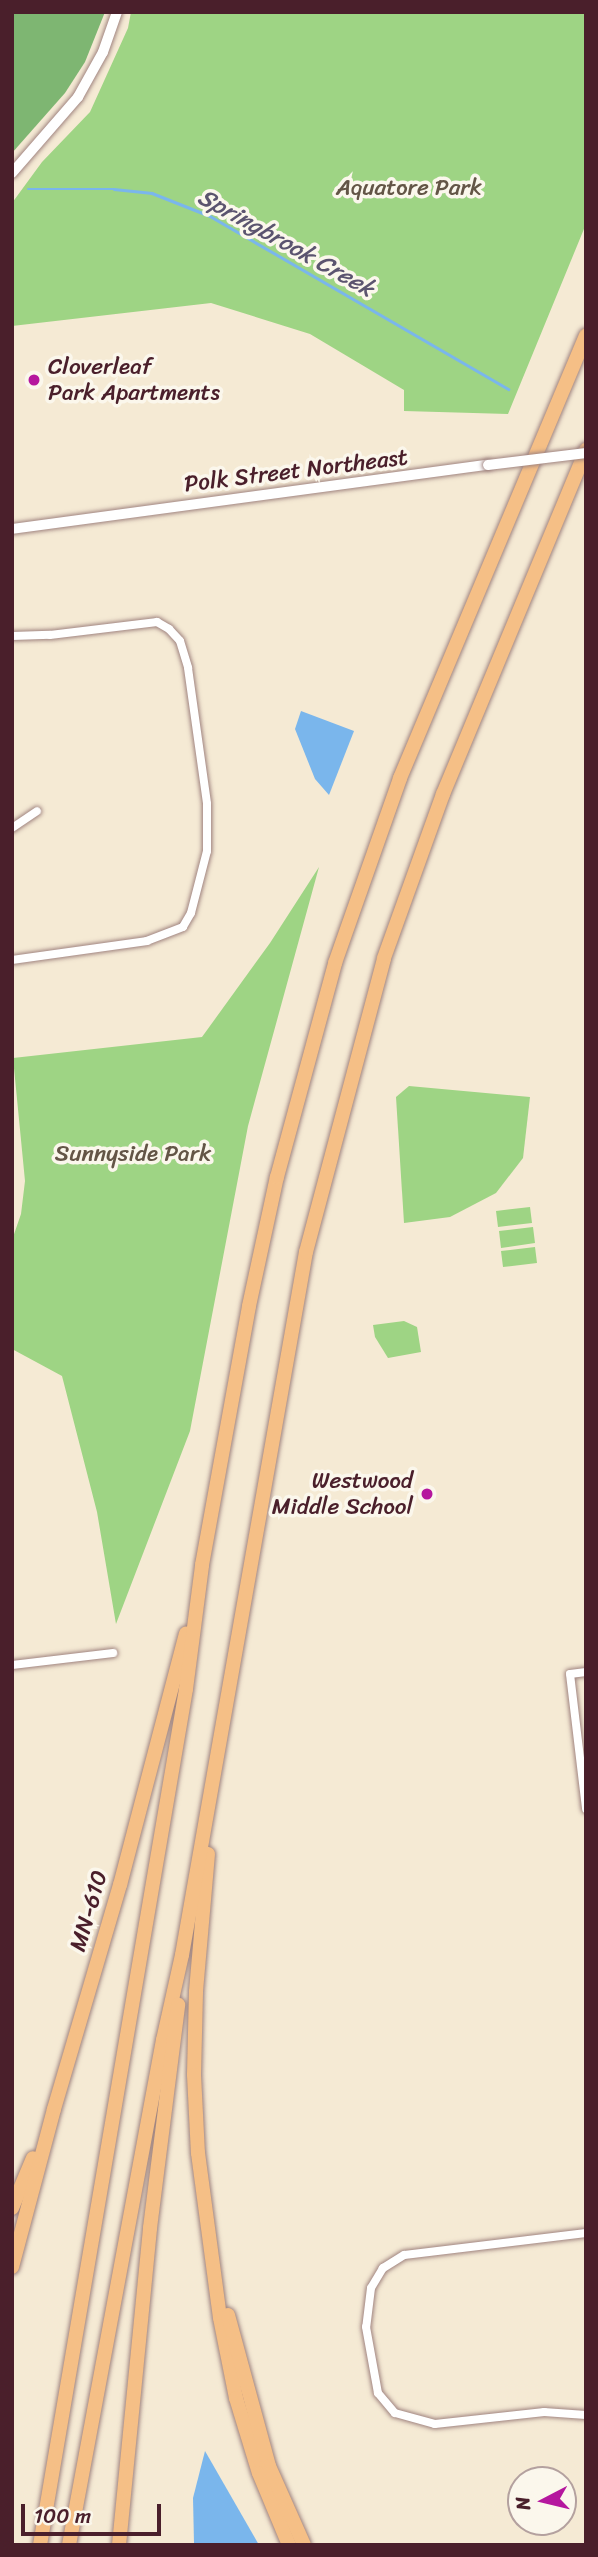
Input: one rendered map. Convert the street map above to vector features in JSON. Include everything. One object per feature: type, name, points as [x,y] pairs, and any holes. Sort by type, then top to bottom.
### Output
[{"type":"highway","points":[[40,2545],[186,1689],[202,1565],[248,1306],[277,1177],[335,963],[400,778],[586,335]]},
{"type":"highway","points":[[69,2545],[163,2040],[182,1955],[306,1252],[384,958],[443,794],[586,451]]},
{"type":"highway","name":"MN-610","points":[[12,2267],[54,2109],[124,1872],[202,1565]]},
{"type":"highway","points":[[216,1755],[196,1992],[194,2075],[198,2154],[211,2253],[236,2398],[259,2473],[289,2545]]},
{"type":"highway","points":[[119,2545],[148,2242],[176,2030],[182,1955]]},
{"type":"highway","points":[[12,2208],[54,2109]]},
{"type":"highway","points":[[211,2253],[269,2466],[304,2545]]},
{"type":"street","points":[[12,173],[79,97],[103,52],[117,12]]},
{"type":"street","name":"Polk Street Northeast","points":[[12,529],[586,451]]},
{"type":"street","points":[[12,636],[50,635],[157,622],[169,629],[180,641],[188,667],[207,804],[207,851],[191,913],[183,927],[158,939],[12,960]]},
{"type":"street","points":[[12,828],[37,811]]},
{"type":"street","points":[[12,1665],[113,1653]]},
{"type":"street","points":[[586,1672],[570,1674],[586,1808]]},
{"type":"street","points":[[586,2233],[404,2255],[383,2268],[371,2288],[366,2327],[378,2393],[396,2413],[435,2424],[544,2412],[586,2415]]},
{"type":"green space","points":[[12,12],[105,12],[85,62],[65,93],[12,153]]},
{"type":"green space","name":"Aquatore Park","points":[[131,12],[586,12],[586,224],[508,414],[404,411],[404,390],[310,334],[211,303],[12,326],[12,203],[42,162],[90,112],[128,28]]},
{"type":"green space","name":"Sunnyside Park","points":[[319,867],[248,1126],[190,1431],[116,1624],[97,1512],[62,1376],[12,1349],[12,1240],[21,1214],[25,1181],[13,1058],[202,1037],[270,943]]},
{"type":"green space","points":[[409,1086],[530,1097],[523,1158],[496,1193],[450,1217],[404,1223],[396,1097]]},
{"type":"green space","points":[[530,1207],[532,1223],[498,1227],[496,1211]]},
{"type":"green space","points":[[533,1227],[535,1243],[501,1248],[499,1231]]},
{"type":"green space","points":[[535,1247],[537,1263],[503,1267],[501,1251]]},
{"type":"green space","points":[[404,1321],[417,1327],[421,1352],[388,1358],[375,1337],[373,1325]]},
{"type":"water","points":[[301,711],[354,731],[329,795],[315,779],[295,729]]},
{"type":"water","points":[[205,2451],[259,2545],[194,2543],[193,2498]]},
{"type":"waterway","name":"Springbrook Creek","points":[[28,189],[114,189],[152,193],[210,216],[508,389]]},
{"type":"place","name":"Cloverleaf Park Apartments","points":[[34,380]]},
{"type":"place","name":"Westwood Middle School","points":[[427,1494]]}]
